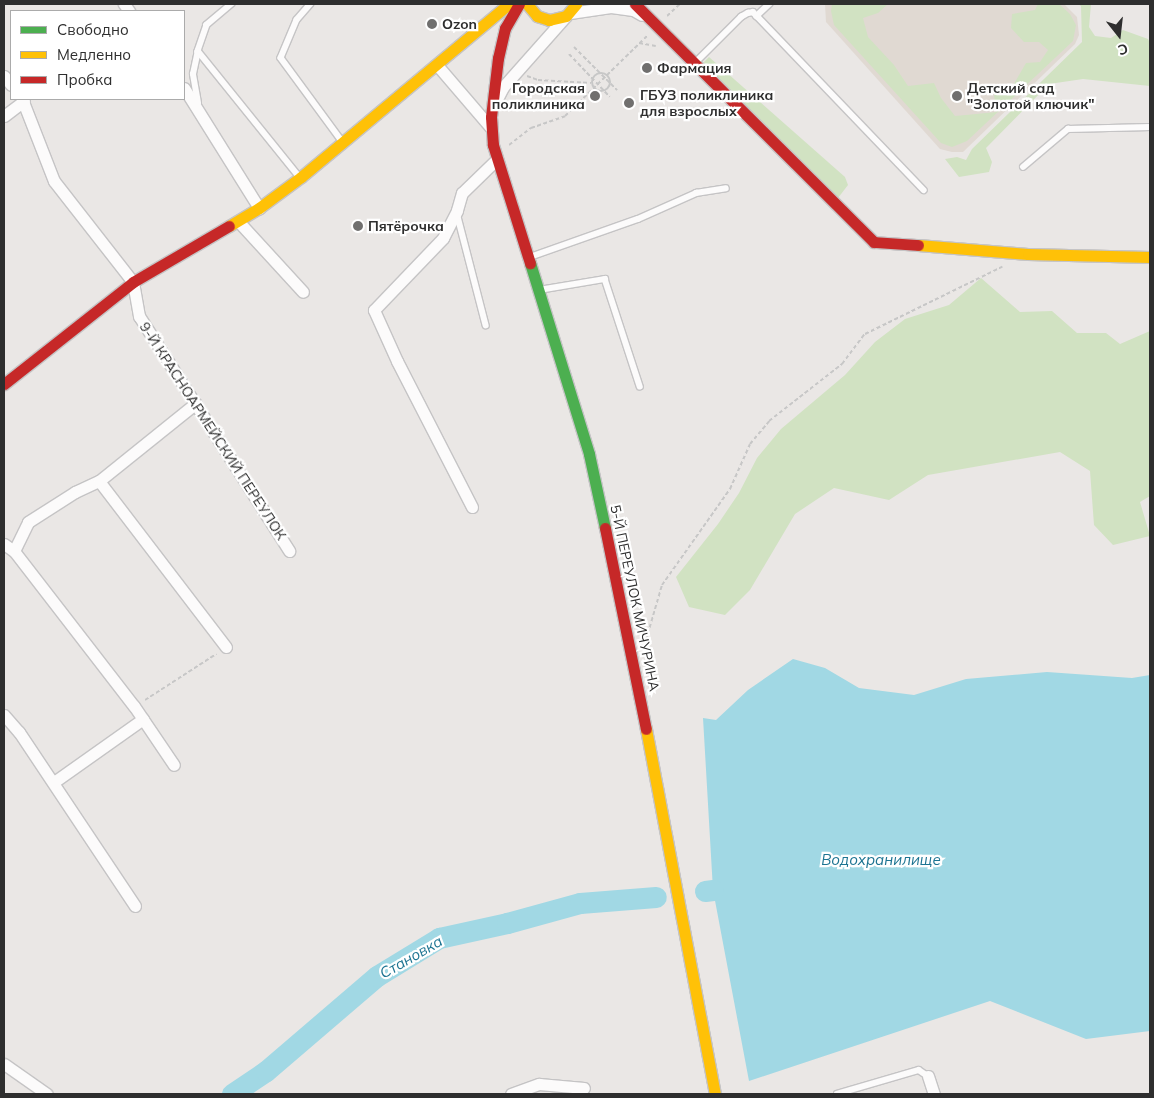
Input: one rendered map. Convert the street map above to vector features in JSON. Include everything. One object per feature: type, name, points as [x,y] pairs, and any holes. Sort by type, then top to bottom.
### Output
[{"type":"street","points":[[4,384],[133,282],[259,208],[301,177],[508,4]]},
{"type":"street","name":"5-Й ПЕРЕУЛОК МИЧУРИНА","points":[[519,4],[504,28],[495,76],[491,123],[497,159],[589,454],[630,648],[715,1094]]},
{"type":"street","points":[[526,4],[532,12],[543,19],[555,20],[573,9],[622,8],[642,15],[654,24]]},
{"type":"street","points":[[635,4],[874,242],[1028,254],[1150,257]]},
{"type":"street","points":[[491,123],[500,93],[518,70],[573,9]]},
{"type":"street","points":[[437,65],[491,123]]},
{"type":"street","points":[[185,90],[259,208]]},
{"type":"street","points":[[4,116],[23,100],[54,181],[133,282]]},
{"type":"street","points":[[472,507],[397,361],[374,310],[444,238],[457,210],[462,193],[497,159]]},
{"type":"street","points":[[238,221],[302,292]]},
{"type":"street","name":"9-Й КРАСНОАРМЕЙСКИЙ ПЕРЕУЛОК","points":[[133,282],[139,316],[289,550]]},
{"type":"street","points":[[14,551],[28,522],[75,492],[99,481],[196,403]]},
{"type":"street","points":[[99,481],[226,647]]},
{"type":"street","points":[[4,544],[14,551],[134,706],[174,765]]},
{"type":"street","points":[[4,715],[19,732],[54,782],[135,906]]},
{"type":"street","points":[[54,782],[143,719]]},
{"type":"street","points":[[4,1064],[47,1094]]},
{"type":"street","points":[[928,1076],[934,1094]]},
{"type":"street","points":[[511,1094],[538,1084],[584,1088]]},
{"type":"lane","points":[[198,109],[193,74],[198,51],[207,25],[232,4]]},
{"type":"lane","points":[[311,4],[297,20],[281,58],[344,143]]},
{"type":"lane","points":[[758,16],[770,4]]},
{"type":"lane","points":[[695,63],[741,17],[753,12],[924,190]]},
{"type":"lane","points":[[198,51],[301,177]]},
{"type":"lane","points":[[1023,167],[1068,129],[1150,127]]},
{"type":"lane","points":[[528,257],[638,219],[696,193],[726,188]]},
{"type":"lane","points":[[457,210],[486,325]]},
{"type":"lane","points":[[538,290],[605,279],[640,386]]},
{"type":"lane","points":[[837,1094],[919,1070],[928,1076]]},
{"type":"path","points":[[497,159],[507,146],[525,132],[545,121],[566,116],[609,75],[654,24],[680,4]]},
{"type":"path","points":[[639,43],[663,47]]},
{"type":"path","points":[[574,47],[617,90]]},
{"type":"path","points":[[569,54],[610,97]]},
{"type":"path","points":[[518,70],[528,78],[533,79],[591,83]]},
{"type":"path","points":[[591,83],[593,79],[601,74],[609,75]]},
{"type":"path","points":[[604,90],[610,83],[609,75]]},
{"type":"path","points":[[591,83],[594,89]]},
{"type":"path","points":[[594,89],[604,90]]},
{"type":"path","points":[[630,648],[646,640],[662,585],[730,489],[750,444],[769,421],[842,364],[865,334],[1002,267]]},
{"type":"path","points":[[134,706],[226,647]]},
{"type":"shaded area","name":"Детский сад \"Золотой ключик\"","points":[[825,4],[1064,4],[1077,17],[1079,35],[1075,44],[963,152],[952,152],[940,149],[826,22]]},
{"type":"green space","points":[[832,4],[888,4],[878,13],[863,18],[868,37],[894,65],[908,86],[934,83],[941,98],[955,116],[997,112],[994,96],[997,84],[1011,89],[1026,63],[1040,62],[1048,50],[1039,42],[1024,42],[1011,28],[1012,14],[1035,10],[1038,4],[1059,4],[1070,14],[1076,25],[1073,41],[967,141],[952,147],[941,143],[834,25],[831,11]]},
{"type":"green space","points":[[1078,4],[1091,4],[1089,27],[1095,36],[1111,38],[1123,30],[1148,39],[1150,43],[1150,86],[1083,79],[1049,84],[986,148],[992,162],[989,172],[959,177],[945,159],[957,157],[966,160],[972,149],[1082,42],[1081,6]]},
{"type":"green space","points":[[709,57],[845,177],[848,185],[838,198],[703,63]]},
{"type":"green space","points":[[981,278],[1020,312],[1052,311],[1077,333],[1106,333],[1120,344],[1150,331],[1150,496],[1140,502],[1150,536],[1113,545],[1094,525],[1090,471],[1060,452],[928,475],[889,500],[834,488],[795,514],[750,590],[725,615],[689,607],[676,577],[718,524],[739,493],[757,458],[781,429],[845,375],[875,342],[905,319],[949,305]]},
{"type":"water","name":"Водохранилище","points":[[793,659],[825,668],[859,688],[914,695],[966,679],[1047,672],[1132,678],[1150,675],[1150,1031],[1086,1039],[990,1001],[749,1081],[713,890],[703,718],[716,720],[748,690]]},
{"type":"waterway","name":"Становка","points":[[705,891],[713,890]]},
{"type":"waterway","name":"Становка","points":[[232,1094],[266,1071],[377,976],[439,938],[507,923],[580,903],[656,897]]},
{"type":"traffic: fast","points":[[530,263],[589,454],[605,528]]},
{"type":"traffic: slow","points":[[229,226],[259,208],[301,177],[509,4]]},
{"type":"traffic: slow","points":[[527,4],[537,16],[549,20],[566,16],[576,4]]},
{"type":"traffic: slow","points":[[918,245],[1028,254],[1150,257]]},
{"type":"traffic: slow","points":[[646,729],[715,1094]]},
{"type":"traffic: jam","points":[[519,4],[505,28],[498,58],[491,117],[493,145],[530,263]]},
{"type":"traffic: jam","points":[[635,4],[874,242],[918,245]]},
{"type":"traffic: jam","points":[[4,384],[133,282],[229,226]]},
{"type":"traffic: jam","points":[[605,528],[646,729]]},
{"type":"place","name":"Ozon","points":[[432,24]]},
{"type":"place","name":"Фармация","points":[[647,68]]},
{"type":"place","name":"Городская поликлиника","points":[[595,96]]},
{"type":"place","name":"Детский сад \"Золотой ключик\"","points":[[957,96]]},
{"type":"place","name":"ГБУЗ поликлиника для взрослых","points":[[629,103]]},
{"type":"place","name":"Пятёрочка","points":[[358,226]]}]
